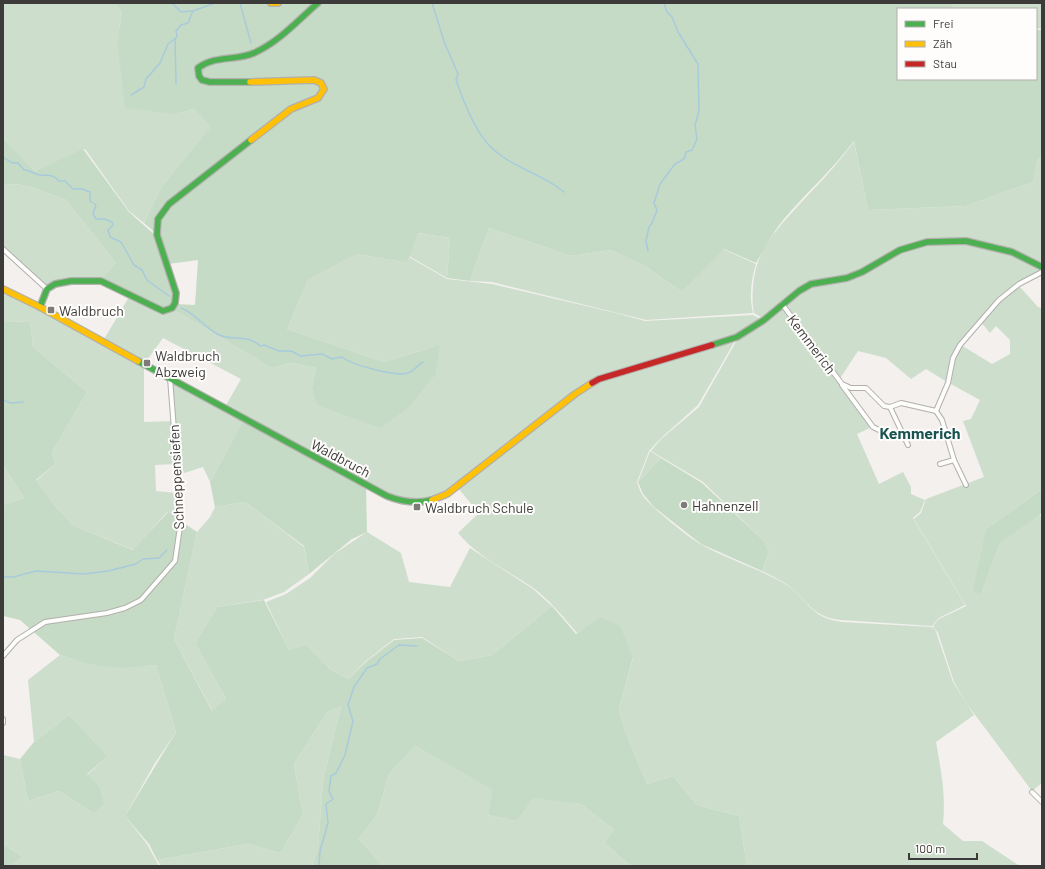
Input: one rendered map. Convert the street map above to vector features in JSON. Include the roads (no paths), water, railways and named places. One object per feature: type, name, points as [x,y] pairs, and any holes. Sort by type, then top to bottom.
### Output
[{"type":"street","points":[[271,3],[278,3]]},
{"type":"street","points":[[40,307],[47,289],[55,284],[71,281],[101,281],[163,311],[172,308],[175,303],[176,293],[157,235],[158,219],[169,204],[291,109],[318,98],[323,93],[324,89],[321,83],[314,80],[285,82],[210,82],[200,78],[197,73],[198,68],[205,63],[252,54],[268,45],[318,3]]},
{"type":"street","name":"Waldbruch","points":[[3,290],[40,307],[398,502],[417,503],[432,501],[447,494],[575,394],[599,379],[738,337],[764,320],[782,304],[811,284],[847,278],[862,272],[900,250],[927,242],[952,240],[988,245],[1012,252],[1042,267]]},
{"type":"street","points":[[3,248],[47,289]]},
{"type":"street","points":[[936,411],[948,383],[953,358],[960,345],[999,300],[1019,284],[1042,272]]},
{"type":"street","points":[[3,294],[10,293]]},
{"type":"street","name":"Kemmerich","points":[[782,304],[873,427],[883,432]]},
{"type":"street","name":"Schneppensiefen","points":[[3,656],[17,640],[45,622],[107,613],[125,608],[141,600],[175,561],[181,520],[170,378]]},
{"type":"street","name":"Kemmerich","points":[[842,384],[851,388],[866,388],[884,406],[890,407]]},
{"type":"street","points":[[908,445],[890,407],[901,403],[936,411],[942,420],[954,460],[966,485]]},
{"type":"street","points":[[940,464],[954,460]]},
{"type":"street","points":[[1032,792],[1042,802]]},
{"type":"waterway","points":[[172,3],[181,12],[192,11]]},
{"type":"waterway","points":[[131,95],[144,87],[146,79],[160,63],[168,44],[177,37],[176,31],[181,25],[188,23],[193,11],[215,3]]},
{"type":"waterway","points":[[240,3],[251,43]]},
{"type":"waterway","points":[[432,3],[445,44],[458,74],[456,80],[478,131],[497,153],[516,165],[555,185],[564,192]]},
{"type":"waterway","points":[[648,251],[646,241],[649,227],[657,210],[654,203],[660,184],[675,164],[684,159],[686,152],[692,150],[697,139],[695,125],[699,111],[698,64],[678,32],[672,17],[667,12],[664,3]]},
{"type":"waterway","points":[[175,38],[176,84]]},
{"type":"waterway","points":[[3,157],[12,163],[18,163],[24,170],[39,175],[50,175],[59,181],[65,181],[73,189],[82,189],[90,192],[90,201],[96,205],[93,214],[96,219],[104,219],[112,222],[113,225],[108,230],[110,237],[121,242],[134,265],[142,270],[147,280],[169,296]]},
{"type":"waterway","points":[[181,308],[191,313],[209,329],[219,335],[230,338],[250,340],[260,346],[264,345],[279,351],[291,351],[301,356],[322,354],[332,359],[342,357],[374,370],[402,374],[410,372],[423,362]]},
{"type":"waterway","points":[[3,400],[11,403],[23,402]]},
{"type":"waterway","points":[[3,577],[13,577],[36,571],[84,574],[108,571],[136,564],[143,559],[159,558],[167,550]]},
{"type":"waterway","points":[[319,866],[320,851],[328,823],[326,804],[333,799],[329,791],[331,776],[336,773],[345,755],[353,721],[348,705],[354,687],[367,668],[377,664],[380,659],[399,645],[417,646]]},
{"type":"place","name":"Waldbruch","points":[[51,310]]},
{"type":"place","name":"Waldbruch Abzweig","points":[[147,363]]},
{"type":"place","name":"Hahnenzell","points":[[684,505]]},
{"type":"place","name":"Waldbruch Schule","points":[[417,507]]},
{"type":"district","name":"Kemmerich","points":[[920,432]]}]
